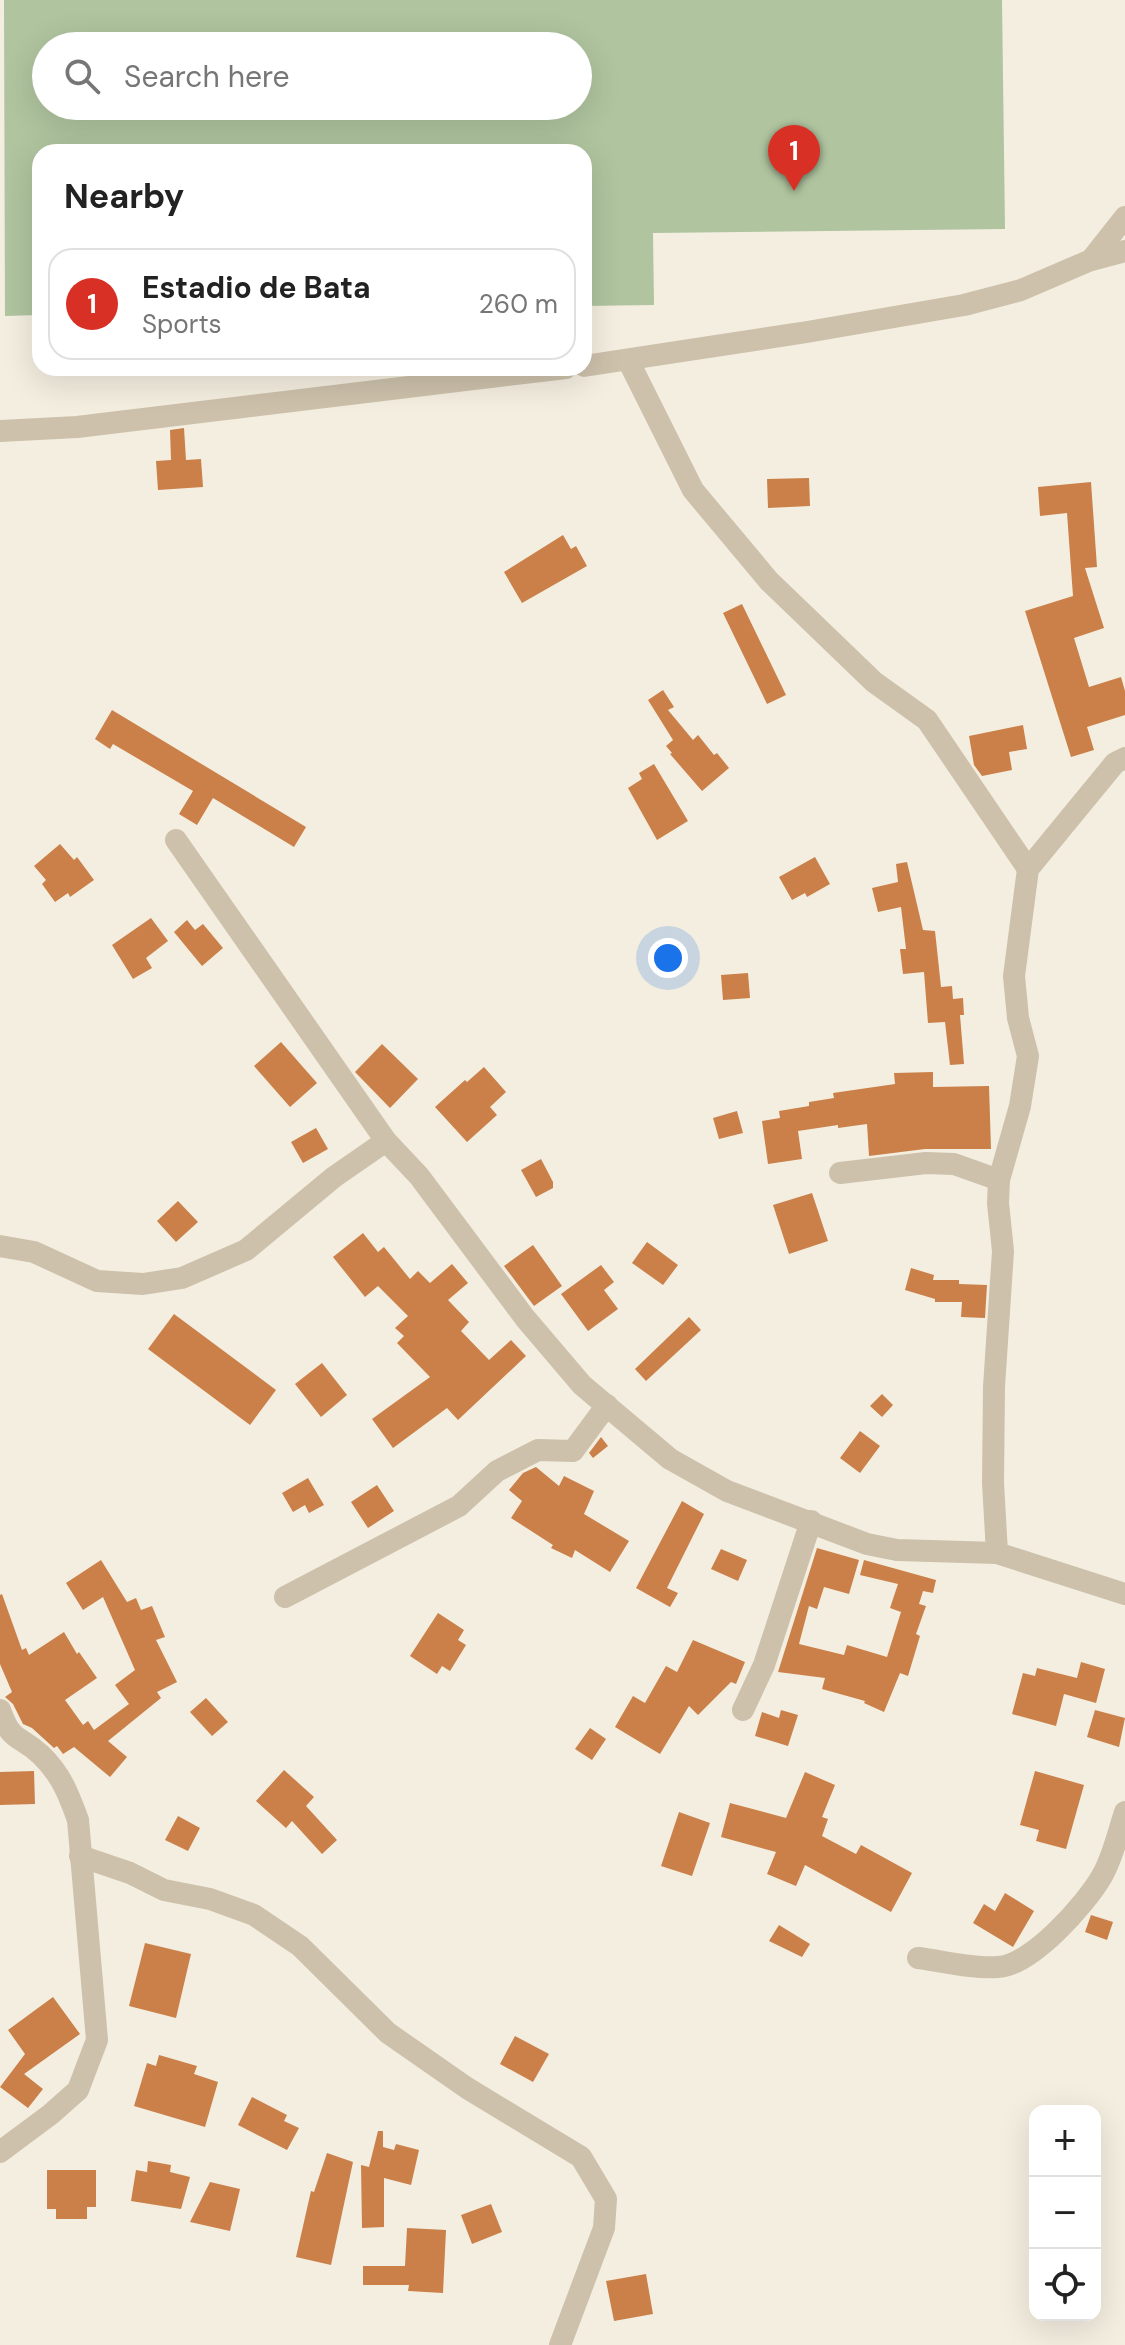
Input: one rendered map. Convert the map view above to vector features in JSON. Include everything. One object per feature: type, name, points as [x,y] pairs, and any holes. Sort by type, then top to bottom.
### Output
[{"type":"street","points":[[1091,260],[1125,217]]},
{"type":"street","points":[[592,365],[964,305],[1021,290],[1091,260],[1125,251]]},
{"type":"street","points":[[628,360],[693,490],[769,581],[874,682],[927,720],[1028,869]]},
{"type":"street","points":[[0,431],[92,425],[499,376]]},
{"type":"street","points":[[997,1553],[993,1483],[994,1387],[1003,1251],[999,1180],[1020,1106],[1028,1056],[1018,1018],[1014,976],[1028,869],[1115,763],[1125,758]]},
{"type":"street","points":[[176,840],[386,1141],[419,1176],[525,1318],[582,1385],[670,1459],[727,1491],[880,1547],[997,1553],[1125,1594]]},
{"type":"street","points":[[0,1246],[34,1252],[97,1281],[143,1284],[182,1278],[246,1250],[334,1177],[386,1141]]},
{"type":"street","points":[[840,1173],[926,1163],[954,1164],[999,1180]]},
{"type":"street","points":[[285,1597],[459,1506],[497,1471],[538,1450],[573,1451],[607,1405]]},
{"type":"street","points":[[743,1710],[764,1665],[811,1521]]},
{"type":"street","points":[[0,1710],[8,1732],[41,1755],[66,1786],[78,1820],[97,2040],[78,2090],[0,2152]]},
{"type":"street","points":[[918,1958],[999,1968],[1017,1962],[1034,1951],[1085,1900],[1103,1874],[1125,1812]]},
{"type":"street","points":[[80,1856],[130,1873],[164,1890],[210,1899],[254,1915],[300,1946],[388,2033],[467,2088],[581,2157],[606,2199],[604,2228],[560,2345]]},
{"type":"green space","points":[[4,0],[1002,0],[1005,229],[653,233],[654,305],[592,306],[592,144],[32,144],[32,315],[5,316]]},
{"type":"building","points":[[184,428],[186,460],[201,459],[203,487],[158,490],[156,461],[171,460],[170,430]]},
{"type":"building","points":[[809,478],[810,506],[768,508],[767,479]]},
{"type":"building","points":[[1091,482],[1097,567],[1085,568],[1104,628],[1074,638],[1089,687],[1121,677],[1125,691],[1125,715],[1087,727],[1094,750],[1071,757],[1025,611],[1073,596],[1067,513],[1040,516],[1038,487]]},
{"type":"building","points":[[563,535],[571,549],[576,546],[587,566],[522,603],[504,572]]},
{"type":"building","points":[[742,604],[786,695],[767,704],[723,613]]},
{"type":"building","points":[[663,690],[674,707],[668,710],[693,740],[698,735],[729,768],[702,791],[670,754],[666,746],[673,740],[648,700]]},
{"type":"building","points":[[112,710],[306,827],[294,847],[213,798],[197,825],[179,814],[193,791],[113,744],[110,749],[95,739]]},
{"type":"building","points":[[1023,725],[1027,749],[1009,752],[1012,770],[982,776],[974,765],[969,736]]},
{"type":"building","points":[[654,764],[688,821],[657,840],[628,788],[642,779],[639,773]]},
{"type":"building","points":[[60,844],[74,860],[77,857],[94,880],[70,897],[68,893],[55,902],[42,884],[46,880],[34,866]]},
{"type":"building","points":[[815,857],[830,884],[807,897],[805,893],[792,900],[779,877]]},
{"type":"building","points":[[907,862],[923,930],[935,931],[941,987],[952,986],[953,999],[963,998],[964,1015],[960,1015],[964,1064],[950,1065],[945,1022],[928,1023],[924,972],[903,974],[900,949],[906,949],[901,907],[878,912],[872,888],[898,882],[896,864]]},
{"type":"building","points":[[151,918],[168,941],[146,958],[152,968],[133,979],[112,945]]},
{"type":"building","points":[[187,920],[195,930],[203,924],[223,948],[202,966],[174,932]]},
{"type":"building","points":[[748,973],[750,998],[723,1000],[721,975]]},
{"type":"building","points":[[281,1042],[317,1083],[290,1107],[254,1066]]},
{"type":"building","points":[[382,1044],[418,1079],[390,1108],[355,1072]]},
{"type":"building","points":[[484,1067],[506,1092],[490,1107],[497,1115],[467,1142],[435,1107]]},
{"type":"building","points":[[933,1072],[933,1087],[989,1086],[991,1149],[925,1149],[869,1156],[867,1124],[838,1128],[838,1125],[798,1131],[802,1159],[768,1164],[762,1121],[780,1118],[779,1111],[834,1098],[833,1093],[895,1084],[894,1073]]},
{"type":"building","points":[[737,1111],[743,1133],[719,1139],[713,1118]]},
{"type":"building","points":[[316,1128],[328,1149],[303,1163],[291,1142]]},
{"type":"building","points":[[541,1159],[553,1188],[536,1197],[521,1170]]},
{"type":"building","points":[[812,1193],[828,1241],[789,1254],[773,1205]]},
{"type":"building","points":[[178,1201],[198,1222],[176,1242],[157,1221]]},
{"type":"building","points":[[363,1233],[378,1252],[384,1247],[410,1279],[418,1271],[430,1283],[452,1264],[468,1283],[448,1300],[469,1322],[461,1331],[489,1360],[511,1340],[526,1356],[458,1420],[447,1408],[393,1448],[372,1419],[430,1377],[397,1343],[404,1336],[395,1328],[408,1316],[378,1286],[365,1297],[333,1257]]},
{"type":"building","points":[[647,1242],[678,1265],[663,1285],[632,1263]]},
{"type":"building","points":[[533,1245],[562,1286],[534,1306],[504,1266]]},
{"type":"building","points":[[601,1265],[614,1282],[604,1290],[618,1309],[588,1331],[561,1294]]},
{"type":"building","points":[[911,1268],[934,1275],[933,1280],[987,1285],[985,1318],[961,1317],[962,1302],[935,1302],[935,1299],[905,1290]]},
{"type":"building","points":[[174,1314],[276,1390],[250,1425],[148,1349]]},
{"type":"building","points":[[689,1317],[701,1330],[646,1381],[635,1369]]},
{"type":"building","points":[[322,1363],[347,1395],[321,1417],[295,1384]]},
{"type":"building","points":[[882,1394],[893,1405],[882,1417],[870,1406]]},
{"type":"building","points":[[860,1431],[880,1446],[860,1473],[840,1458]]},
{"type":"building","points":[[601,1437],[608,1446],[593,1458],[589,1453]]},
{"type":"building","points":[[536,1467],[559,1486],[564,1476],[594,1491],[584,1514],[629,1541],[610,1572],[575,1550],[572,1558],[551,1548],[553,1545],[511,1518],[522,1501],[509,1490],[523,1473]]},
{"type":"building","points":[[308,1478],[324,1505],[309,1513],[305,1505],[293,1512],[282,1493]]},
{"type":"building","points":[[377,1485],[394,1511],[368,1528],[351,1502]]},
{"type":"building","points":[[682,1501],[704,1514],[667,1588],[678,1593],[670,1607],[636,1588]]},
{"type":"building","points":[[817,1548],[859,1560],[849,1594],[824,1587],[817,1609],[809,1606],[799,1644],[844,1655],[847,1645],[887,1657],[901,1612],[890,1608],[898,1584],[860,1575],[864,1560],[936,1580],[933,1593],[923,1591],[919,1604],[926,1606],[916,1634],[920,1636],[908,1676],[900,1673],[884,1712],[865,1701],[822,1689],[825,1678],[778,1672]]},
{"type":"building","points":[[721,1549],[747,1560],[738,1581],[711,1569]]},
{"type":"building","points":[[101,1560],[127,1602],[136,1598],[141,1610],[152,1606],[165,1637],[156,1640],[177,1682],[157,1692],[161,1698],[108,1741],[127,1757],[110,1777],[74,1747],[63,1754],[57,1746],[54,1748],[23,1724],[13,1704],[5,1697],[12,1692],[0,1664],[2,1594],[22,1650],[26,1648],[29,1655],[64,1632],[97,1678],[65,1700],[83,1725],[88,1721],[94,1730],[129,1704],[115,1685],[135,1670],[103,1597],[83,1610],[66,1583]]},
{"type":"building","points":[[438,1613],[464,1630],[458,1640],[466,1645],[450,1671],[442,1666],[437,1674],[410,1656]]},
{"type":"building","points":[[693,1640],[745,1662],[736,1684],[731,1682],[698,1715],[689,1706],[660,1754],[615,1727],[633,1696],[645,1703],[666,1666],[677,1672]]},
{"type":"building","points":[[1081,1662],[1105,1669],[1096,1703],[1064,1694],[1056,1726],[1012,1714],[1023,1673],[1035,1676],[1037,1668],[1077,1678]]},
{"type":"building","points":[[206,1698],[228,1722],[212,1736],[190,1712]]},
{"type":"building","points":[[781,1710],[798,1715],[788,1746],[755,1736],[762,1712],[779,1718]]},
{"type":"building","points":[[1095,1710],[1125,1718],[1119,1747],[1087,1737]]},
{"type":"building","points":[[590,1728],[606,1739],[592,1760],[575,1749]]},
{"type":"building","points":[[284,1770],[314,1797],[306,1806],[337,1840],[322,1854],[292,1821],[286,1828],[256,1801]]},
{"type":"building","points":[[34,1771],[35,1804],[0,1805],[0,1772]]},
{"type":"building","points":[[1035,1771],[1084,1785],[1066,1849],[1036,1841],[1039,1830],[1020,1825]]},
{"type":"building","points":[[805,1772],[835,1785],[822,1817],[828,1819],[822,1836],[856,1854],[861,1845],[912,1873],[891,1912],[805,1865],[796,1886],[767,1874],[776,1852],[721,1837],[730,1803],[786,1818]]},
{"type":"building","points":[[679,1812],[710,1823],[692,1876],[661,1866]]},
{"type":"building","points":[[178,1816],[200,1828],[188,1851],[165,1840]]},
{"type":"building","points":[[1005,1893],[1034,1911],[1013,1947],[973,1923],[984,1904],[995,1911]]},
{"type":"building","points":[[1091,1915],[1113,1922],[1107,1940],[1085,1932]]},
{"type":"building","points":[[779,1925],[810,1944],[802,1957],[769,1941]]},
{"type":"building","points":[[145,1943],[191,1954],[176,2018],[129,2006]]},
{"type":"building","points":[[53,1997],[80,2034],[24,2074],[43,2089],[28,2108],[0,2087],[25,2054],[8,2030]]},
{"type":"building","points":[[515,2036],[549,2054],[533,2082],[500,2064]]},
{"type":"building","points":[[159,2055],[197,2066],[194,2074],[218,2082],[205,2127],[134,2106],[147,2063],[156,2066]]},
{"type":"building","points":[[252,2097],[287,2115],[284,2121],[299,2128],[287,2150],[238,2125]]},
{"type":"building","points":[[378,2131],[383,2131],[383,2147],[394,2150],[396,2144],[419,2150],[411,2185],[384,2178],[384,2227],[362,2228],[361,2165],[369,2167]]},
{"type":"building","points":[[327,2153],[353,2162],[331,2265],[296,2257],[311,2191],[314,2192]]},
{"type":"building","points":[[148,2161],[171,2165],[170,2172],[190,2177],[181,2209],[131,2201],[136,2170],[147,2172]]},
{"type":"building","points":[[47,2170],[96,2170],[96,2207],[87,2207],[87,2219],[56,2219],[56,2209],[47,2209]]},
{"type":"building","points":[[210,2182],[240,2189],[230,2231],[190,2222]]},
{"type":"building","points":[[491,2204],[502,2232],[472,2244],[461,2215]]},
{"type":"building","points":[[407,2228],[446,2230],[443,2293],[408,2291],[409,2285],[363,2285],[363,2266],[405,2266]]},
{"type":"building","points":[[646,2274],[653,2314],[614,2321],[606,2281]]},
{"type":"place","name":"Estadio de Bata","points":[[794,191]]}]
